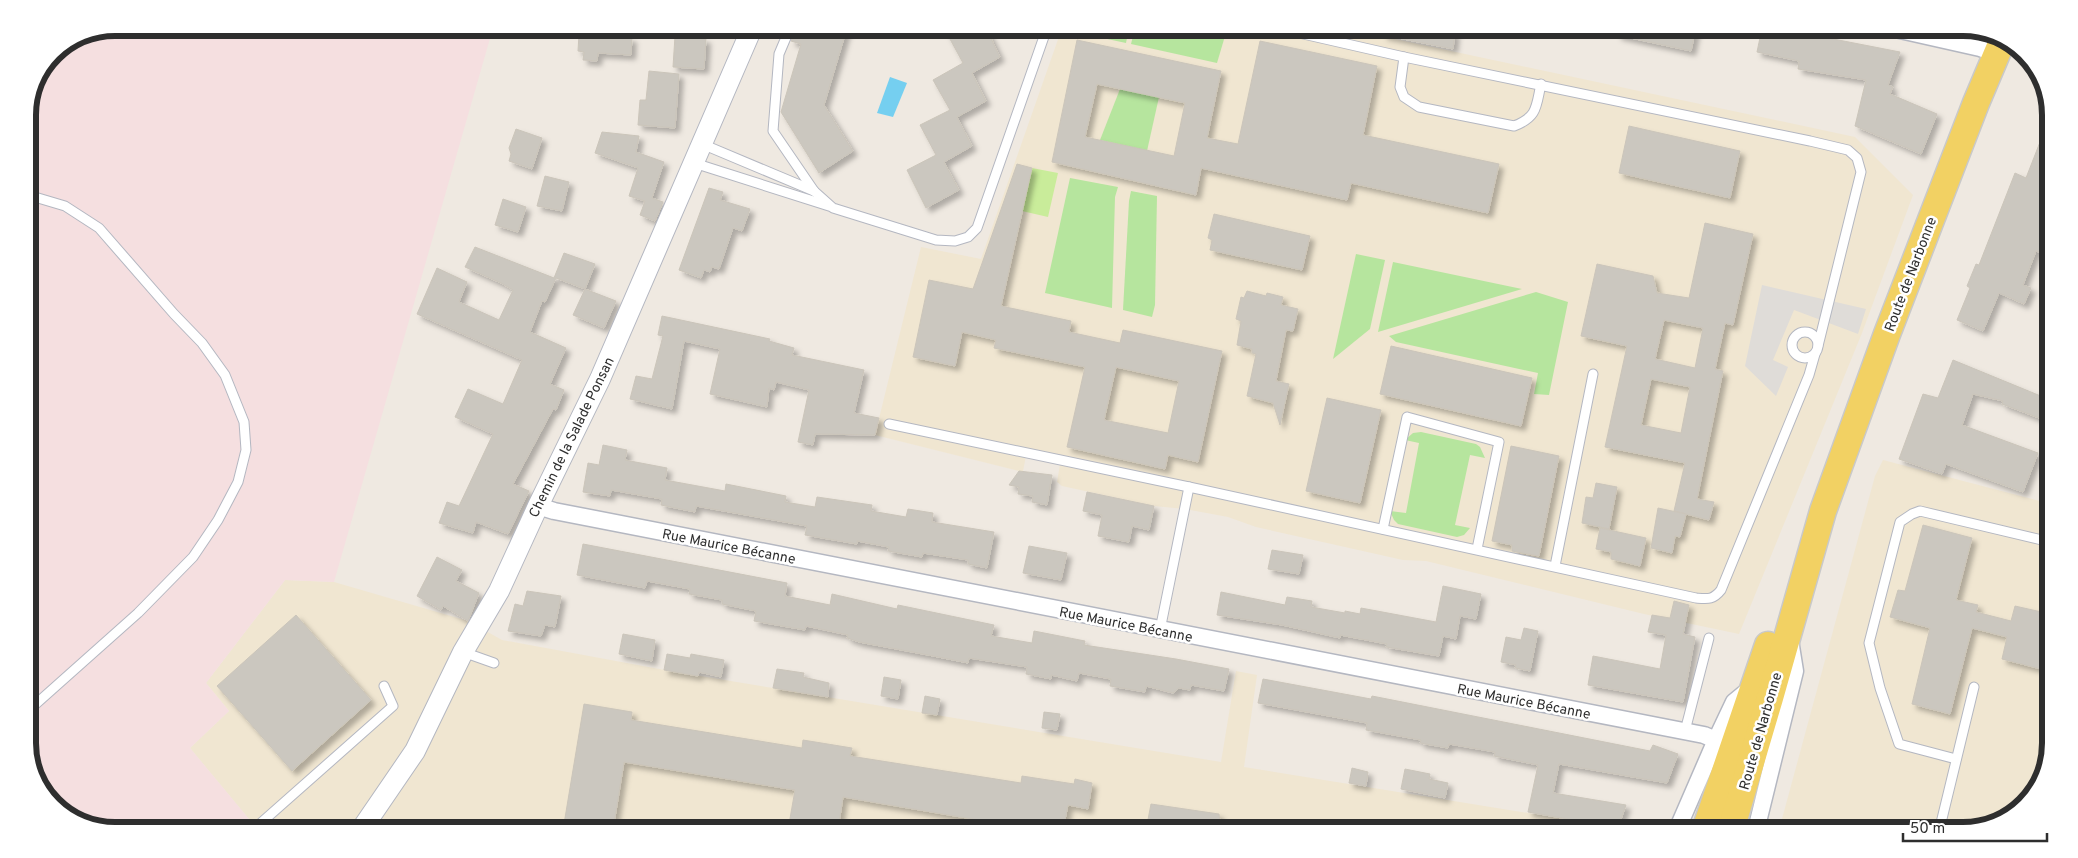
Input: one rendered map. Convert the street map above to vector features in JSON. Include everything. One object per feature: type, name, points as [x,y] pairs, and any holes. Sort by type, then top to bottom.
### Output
[{"type":"main road","name":"Route de Narbonne","points":[[1733,822],[1822,511],[1882,346],[1976,103],[2000,47]]},
{"type":"main road","name":"Route de Narbonne","points":[[1708,822],[1799,552],[1822,511]]},
{"type":"street","name":"Chemin de la Salade Ponsan","points":[[367,822],[416,751],[463,652],[499,591],[600,379],[749,36]]},
{"type":"street","points":[[1927,36],[1980,48],[2000,47]]},
{"type":"street","name":"Rue Maurice Bécanne","points":[[538,506],[554,512],[1685,731],[1716,740]]},
{"type":"street","name":"Route de Narbonne","points":[[1758,822],[1795,671],[1789,631]]},
{"type":"street","name":"Route de Narbonne","points":[[1681,822],[1734,702],[1754,684]]},
{"type":"lane","points":[[787,36],[779,54],[773,130],[814,191],[834,208]]},
{"type":"lane","points":[[694,163],[936,240],[954,241],[968,237],[977,228],[1044,36]]},
{"type":"lane","points":[[889,424],[1477,549],[1696,598],[1714,598],[1721,590],[1725,581],[1809,375],[1862,172],[1857,158],[1848,150],[1810,141],[1404,57],[1312,36]]},
{"type":"lane","points":[[1404,57],[1400,87],[1404,97],[1419,107],[1514,126],[1525,122],[1535,113],[1541,84]]},
{"type":"lane","points":[[702,144],[814,191]]},
{"type":"lane","points":[[36,197],[65,206],[99,228],[174,314],[202,343],[225,375],[244,422],[246,450],[238,482],[218,520],[193,557],[138,613],[36,704]]},
{"type":"lane","points":[[1555,566],[1593,374]]},
{"type":"lane","points":[[1383,529],[1407,418],[1498,442],[1477,549]]},
{"type":"lane","points":[[1160,630],[1189,487]]},
{"type":"lane","points":[[1956,759],[1899,744],[1880,688],[1869,643],[1900,522],[1920,511],[2042,540]]},
{"type":"lane","points":[[1685,731],[1709,638]]},
{"type":"lane","points":[[463,652],[494,662]]},
{"type":"lane","points":[[262,822],[392,706],[384,686]]},
{"type":"lane","points":[[1942,822],[1974,687]]},
{"type":"shaded area","points":[[115,36],[491,36],[334,582],[285,580],[206,683],[229,711],[190,748],[251,822],[115,822],[85,816],[67,806],[49,787],[38,759],[36,748],[36,110],[44,80],[52,67],[76,47],[90,40]]},
{"type":"shaded area","points":[[1059,36],[1381,36],[1855,137],[1913,195],[1862,333],[1739,634],[1644,614],[1426,561],[1403,560],[1256,527],[1228,517],[1185,509],[1154,506],[1062,486],[1057,482],[1060,464],[1026,456],[1023,471],[1019,471],[875,435],[921,247],[981,259]]},
{"type":"shaded area","points":[[1762,285],[1866,309],[1858,334],[1794,310],[1773,360],[1788,367],[1776,396],[1745,366]]},
{"type":"shaded area","points":[[1883,460],[2042,502],[2042,743],[2040,759],[2029,787],[2022,795],[2007,809],[1984,819],[1963,822],[1781,822],[1875,476]]},
{"type":"shaded area","points":[[285,580],[334,582],[468,621],[502,640],[670,671],[1221,762],[1236,671],[1257,675],[1244,767],[1584,822],[251,822],[190,748],[229,711],[206,683]]},
{"type":"green space","points":[[1093,36],[1127,36],[1126,43]]},
{"type":"green space","points":[[1133,36],[1225,36],[1217,63],[1131,44]]},
{"type":"green space","points":[[1120,89],[1159,97],[1147,151],[1100,140]]},
{"type":"green space","points":[[1032,168],[1058,173],[1048,217],[1022,211]]},
{"type":"green space","points":[[1070,178],[1118,187],[1115,197],[1112,308],[1045,293]]},
{"type":"green space","points":[[1131,191],[1157,196],[1155,305],[1152,317],[1123,310]]},
{"type":"green space","points":[[1356,254],[1385,260],[1370,329],[1333,359]]},
{"type":"green space","points":[[1393,262],[1522,289],[1378,332]]},
{"type":"green space","points":[[1536,292],[1568,302],[1549,395],[1534,394],[1538,373],[1396,342],[1389,336]]},
{"type":"green space","points":[[1421,432],[1476,444],[1480,447],[1485,458],[1470,455],[1455,525],[1470,528],[1464,535],[1457,537],[1398,524],[1390,511],[1406,513],[1419,443],[1405,440],[1413,433]]},
{"type":"water","points":[[890,77],[907,83],[893,117],[877,113]]},
{"type":"building","points":[[579,36],[632,38],[631,55],[598,53],[597,61],[583,60],[584,52],[578,51]]},
{"type":"building","points":[[675,36],[706,39],[704,69],[673,67]]},
{"type":"building","points":[[793,36],[845,36],[824,105],[853,151],[819,173],[781,112],[801,44],[791,41]]},
{"type":"building","points":[[948,36],[990,36],[1000,57],[972,73],[986,101],[957,117],[972,146],[944,162],[959,190],[926,208],[907,170],[936,155],[920,125],[950,110],[933,80],[963,63]]},
{"type":"building","points":[[1388,36],[1455,36],[1453,49]]},
{"type":"building","points":[[1622,36],[1694,36],[1691,51]]},
{"type":"building","points":[[1760,36],[1818,36],[1900,52],[1888,85],[1893,87],[1890,94],[1937,114],[1921,154],[1855,126],[1866,80],[1798,69],[1799,61],[1757,52]]},
{"type":"building","points":[[1077,40],[1221,71],[1207,138],[1238,144],[1260,41],[1377,66],[1363,135],[1499,164],[1488,213],[1351,183],[1347,200],[1201,168],[1196,195],[1052,162]],"holes":[[[1097,84],[1185,103],[1174,156],[1085,137]]]},
{"type":"building","points":[[649,71],[679,74],[675,128],[638,125],[640,100],[646,100]]},
{"type":"building","points":[[1629,126],[1740,151],[1730,198],[1619,173]]},
{"type":"building","points":[[516,129],[542,138],[532,169],[509,161],[511,154],[509,148]]},
{"type":"building","points":[[602,132],[639,136],[636,152],[664,162],[652,198],[663,202],[655,221],[640,215],[645,201],[629,196],[638,168],[595,153]]},
{"type":"building","points":[[2042,137],[2042,253],[2036,251],[2023,285],[2031,288],[2024,304],[1999,293],[1983,331],[1957,320],[1970,288],[1967,286],[1976,264],[1979,265],[2015,173],[2026,178]]},
{"type":"building","points":[[1017,164],[1032,168],[1001,306],[1071,321],[1069,332],[1120,343],[1123,330],[1222,351],[1198,462],[1168,455],[1165,469],[1067,447],[1085,367],[994,348],[996,340],[962,332],[955,366],[913,357],[929,280],[973,289]],"holes":[[[1116,367],[1179,381],[1168,433],[1104,420]]]},
{"type":"building","points":[[545,176],[569,182],[562,211],[537,206]]},
{"type":"building","points":[[709,188],[723,192],[720,200],[750,209],[742,231],[733,228],[719,269],[712,267],[710,272],[704,270],[701,278],[679,270]]},
{"type":"building","points":[[503,199],[526,207],[518,232],[495,225]]},
{"type":"building","points":[[1214,214],[1310,236],[1302,270],[1210,250],[1212,240],[1208,238]]},
{"type":"building","points":[[1705,223],[1753,234],[1733,325],[1725,323],[1715,369],[1723,371],[1697,499],[1714,502],[1709,520],[1674,511],[1685,463],[1605,447],[1627,346],[1581,336],[1597,264],[1653,276],[1657,293],[1689,298]],"holes":[[[1664,320],[1703,328],[1695,368],[1655,359]],[[1651,379],[1690,387],[1681,433],[1641,425]]]},
{"type":"building","points":[[475,247],[554,278],[564,253],[595,264],[585,289],[556,278],[545,302],[542,301],[530,332],[566,348],[550,384],[564,390],[556,410],[553,409],[513,484],[529,491],[508,534],[476,522],[473,533],[439,523],[447,502],[459,506],[493,434],[455,417],[468,389],[503,404],[522,360],[417,314],[437,268],[467,282],[459,302],[499,320],[513,290],[465,267]]},
{"type":"building","points":[[585,289],[616,301],[604,328],[573,315]]},
{"type":"building","points":[[1247,291],[1266,296],[1267,293],[1283,297],[1281,305],[1298,309],[1293,331],[1286,330],[1276,381],[1289,384],[1280,425],[1273,403],[1247,396],[1256,354],[1252,353],[1252,349],[1237,345],[1241,321],[1236,319],[1241,297],[1244,298]]},
{"type":"building","points":[[662,316],[770,339],[769,341],[794,348],[792,355],[864,370],[854,413],[879,418],[875,435],[815,434],[813,445],[798,442],[809,390],[776,382],[774,390],[769,388],[767,407],[710,394],[720,349],[684,341],[672,409],[630,399],[636,376],[652,379],[663,336],[658,335]]},
{"type":"building","points":[[1391,346],[1532,378],[1521,426],[1380,394]]},
{"type":"building","points":[[1953,360],[2042,397],[2042,419],[2002,404],[2003,401],[1973,394],[1962,425],[2038,453],[2023,492],[1946,464],[1942,474],[1899,459],[1923,394],[1938,398]]},
{"type":"building","points":[[1327,398],[1381,410],[1360,503],[1306,491]]},
{"type":"building","points":[[603,445],[627,450],[625,460],[667,468],[665,480],[725,491],[726,484],[786,496],[785,502],[815,507],[817,497],[872,505],[871,511],[906,517],[908,509],[933,513],[932,522],[994,532],[987,568],[968,564],[968,560],[923,553],[922,557],[888,551],[889,547],[857,541],[857,544],[805,535],[807,526],[696,506],[695,512],[661,505],[662,499],[611,490],[610,496],[583,492],[588,463],[599,465]]},
{"type":"building","points":[[1511,446],[1559,456],[1539,556],[1512,551],[1512,545],[1492,541]]},
{"type":"building","points":[[1019,471],[1052,475],[1047,505],[1032,502],[1033,496],[1018,494],[1019,487],[1009,485]]},
{"type":"building","points":[[1596,483],[1617,487],[1609,529],[1582,523],[1586,497],[1593,498]]},
{"type":"building","points":[[1087,492],[1154,506],[1149,530],[1132,526],[1129,542],[1098,536],[1102,515],[1083,511]]},
{"type":"building","points":[[1658,508],[1686,514],[1680,537],[1675,536],[1672,553],[1651,548]]},
{"type":"building","points":[[1923,525],[1972,538],[1956,600],[1978,605],[1976,612],[2011,621],[2015,606],[2042,612],[2042,669],[2002,659],[2007,637],[1972,628],[1950,714],[1912,704],[1930,628],[1890,617],[1898,590],[1905,591]]},
{"type":"building","points":[[1600,528],[1646,538],[1640,566],[1611,559],[1611,552],[1596,549]]},
{"type":"building","points":[[583,544],[787,583],[785,596],[830,605],[832,594],[897,609],[898,605],[994,625],[991,636],[1032,643],[1034,631],[1085,641],[1084,645],[1229,669],[1224,691],[1191,685],[1190,690],[1179,688],[1173,693],[1146,686],[1145,692],[1110,686],[1111,679],[1079,673],[1077,681],[1051,675],[1051,679],[1026,674],[1027,667],[969,658],[968,663],[859,642],[847,638],[848,635],[806,626],[805,630],[754,621],[756,611],[722,604],[722,600],[689,594],[690,589],[647,581],[645,588],[577,575]]},
{"type":"building","points":[[1029,546],[1067,553],[1061,580],[1023,573]]},
{"type":"building","points":[[1272,550],[1303,555],[1299,574],[1268,569]]},
{"type":"building","points":[[437,557],[462,570],[456,581],[479,593],[468,621],[443,606],[441,610],[417,596]]},
{"type":"building","points":[[1443,586],[1481,594],[1476,619],[1460,616],[1456,639],[1443,636],[1439,656],[1386,647],[1387,644],[1340,635],[1340,638],[1282,625],[1217,615],[1221,592],[1285,605],[1287,597],[1312,601],[1311,607],[1345,613],[1345,611],[1360,614],[1361,608],[1436,622]]},
{"type":"building","points":[[527,591],[561,596],[555,627],[545,625],[541,636],[508,631],[515,604],[523,606]]},
{"type":"building","points":[[1674,601],[1689,605],[1683,634],[1695,637],[1683,702],[1588,685],[1593,656],[1660,669],[1666,635],[1648,632],[1652,615],[1670,618]]},
{"type":"building","points":[[296,615],[371,700],[292,771],[217,686]]},
{"type":"building","points":[[1524,628],[1538,631],[1530,671],[1515,668],[1516,665],[1501,662],[1506,637],[1521,640]]},
{"type":"building","points":[[623,634],[655,640],[652,661],[619,654]]},
{"type":"building","points":[[667,654],[690,658],[691,654],[724,660],[721,677],[699,672],[698,676],[664,670]]},
{"type":"building","points":[[777,669],[804,673],[803,677],[829,683],[828,697],[773,688]]},
{"type":"building","points":[[884,677],[901,680],[898,699],[881,696]]},
{"type":"building","points":[[1263,679],[1371,699],[1372,696],[1650,751],[1653,745],[1678,754],[1667,783],[1559,764],[1553,793],[1626,805],[1620,822],[1584,822],[1528,812],[1538,765],[1494,756],[1495,752],[1449,744],[1448,748],[1420,743],[1421,740],[1366,730],[1367,723],[1258,703]]},
{"type":"building","points":[[925,696],[940,699],[937,715],[922,713]]},
{"type":"building","points":[[584,704],[632,712],[631,720],[802,748],[803,740],[852,748],[850,756],[1021,783],[1022,776],[1074,784],[1075,779],[1092,783],[1088,809],[1068,805],[1065,822],[990,822],[843,797],[839,822],[789,822],[795,790],[624,762],[614,822],[564,822]]},
{"type":"building","points":[[1044,712],[1060,714],[1057,730],[1042,728]]},
{"type":"building","points":[[1352,768],[1368,772],[1366,786],[1349,783]]},
{"type":"building","points":[[1405,769],[1430,774],[1429,779],[1448,783],[1445,798],[1401,789]]},
{"type":"building","points":[[1151,804],[1219,814],[1220,822],[1148,822]]}]
